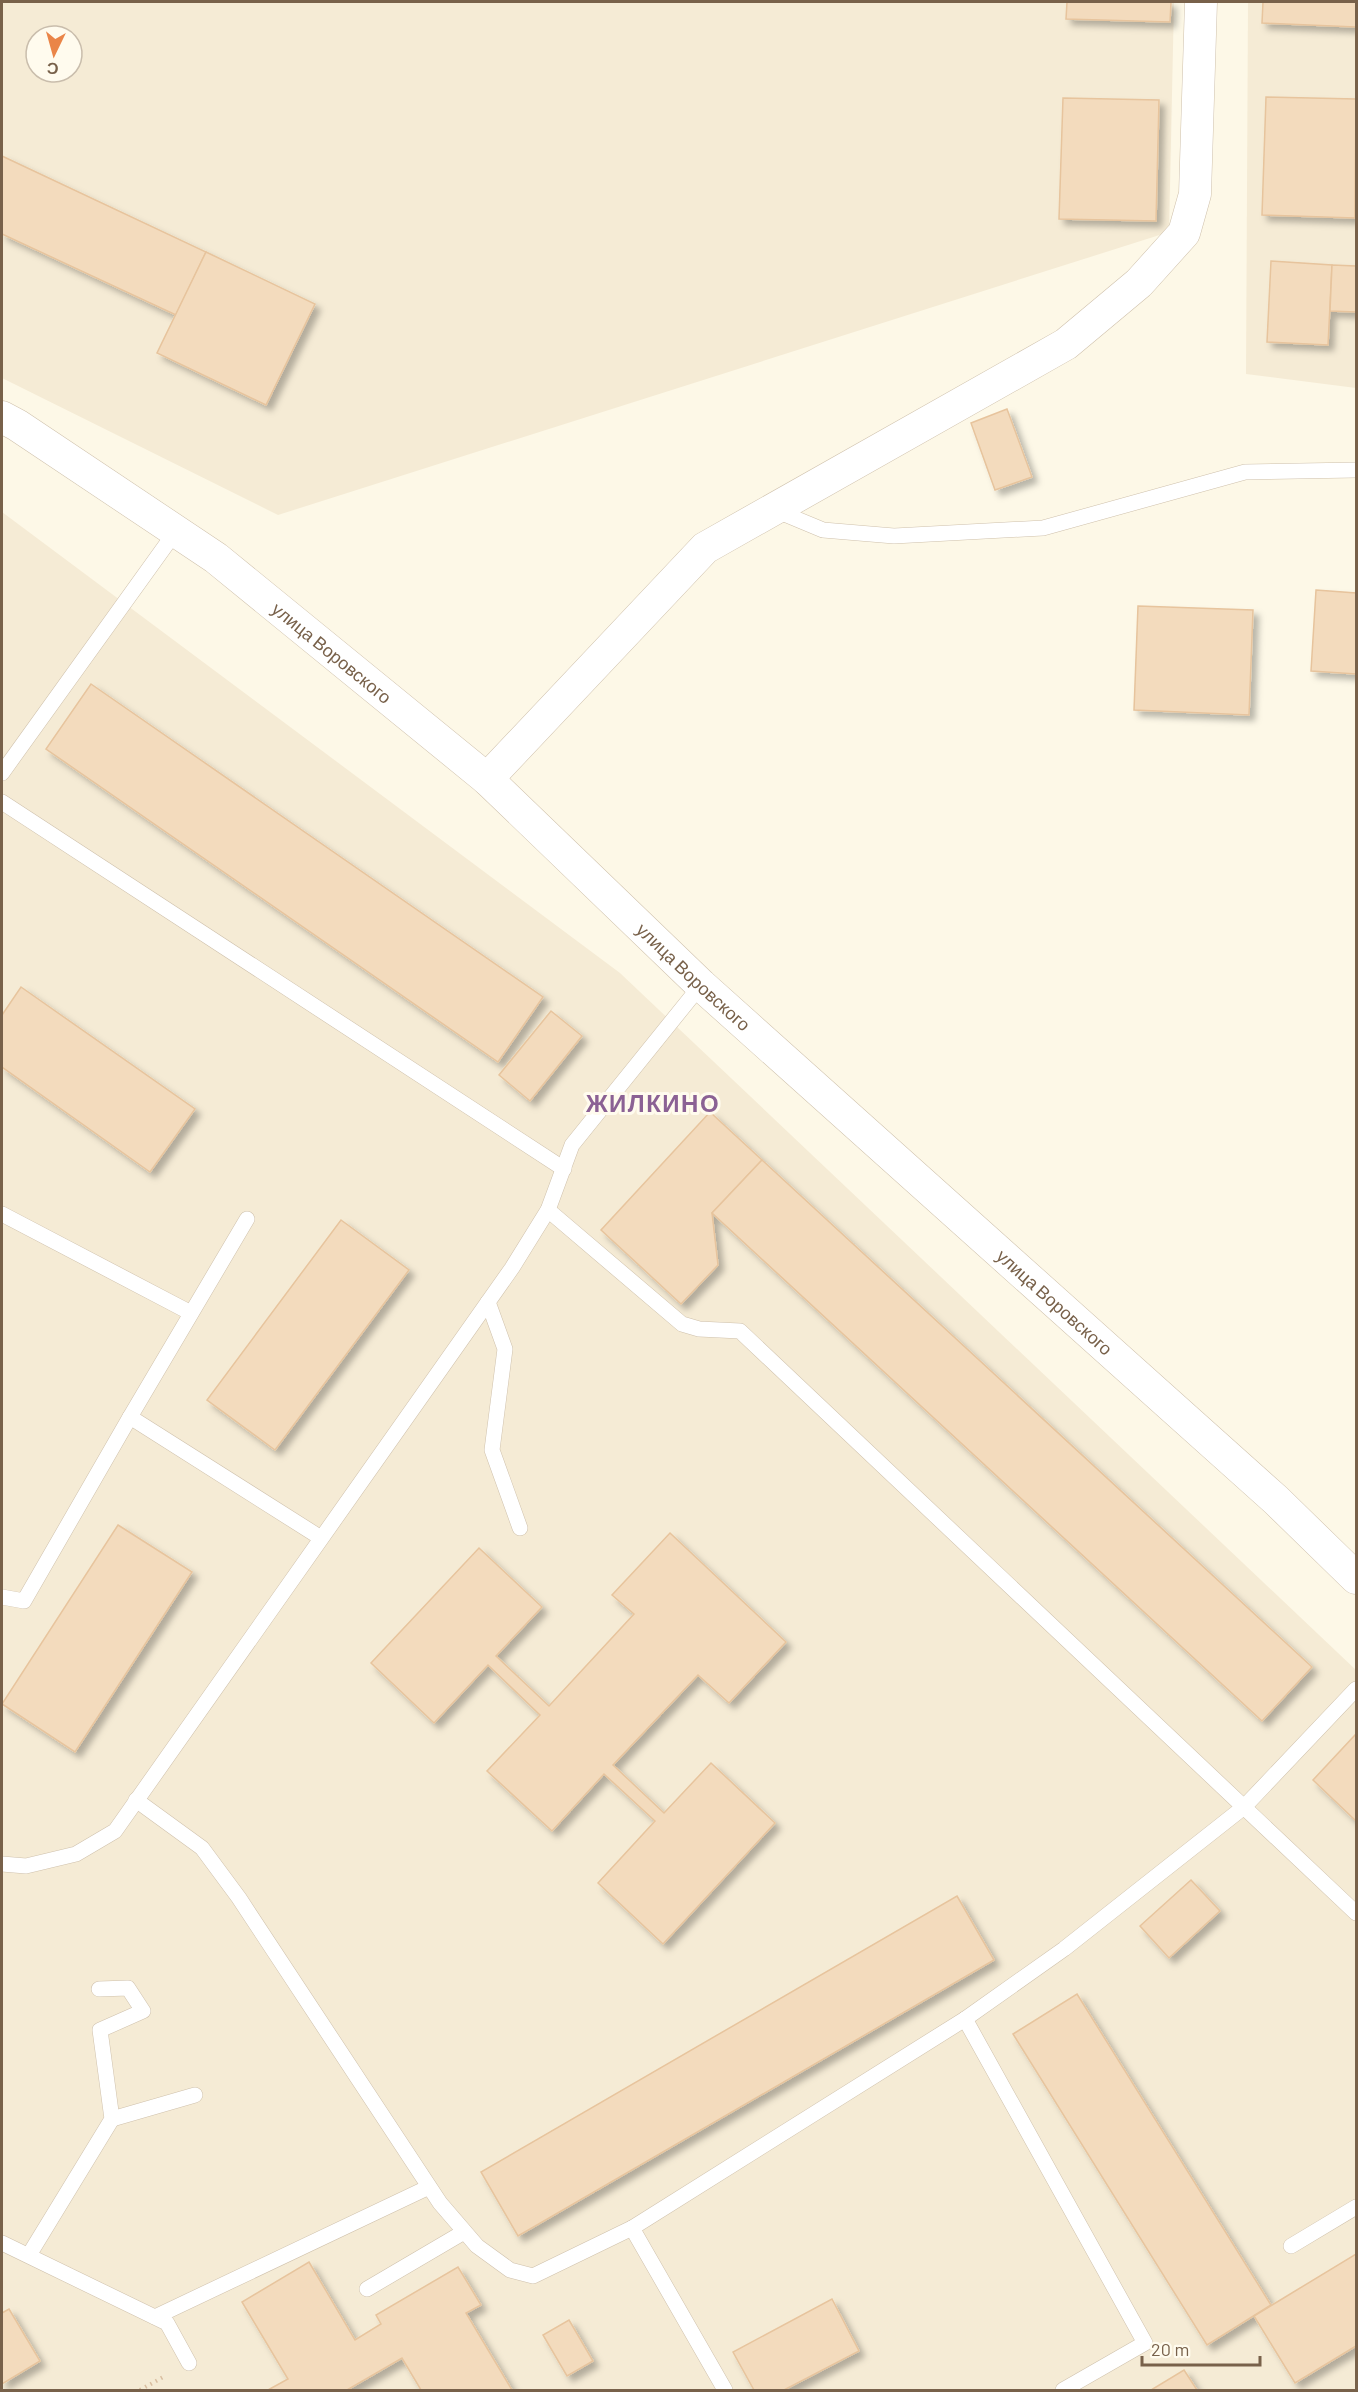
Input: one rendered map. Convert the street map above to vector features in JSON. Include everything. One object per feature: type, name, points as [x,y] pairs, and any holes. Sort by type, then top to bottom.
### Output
[{"type":"street","points":[[487,779],[705,548],[1066,344],[1139,283],[1184,233],[1195,194],[1201,2]]},
{"type":"street","name":"улица Воровского","points":[[2,417],[17,424],[216,558],[487,779],[701,985],[1276,1500],[1356,1578]]},
{"type":"lane","points":[[773,509],[823,530],[894,536],[1043,528],[1245,472],[1356,470]]},
{"type":"lane","points":[[2,773],[176,531]]},
{"type":"lane","points":[[2,802],[564,1169]]},
{"type":"lane","points":[[2,1864],[26,1866],[76,1854],[115,1831],[512,1268],[548,1210],[572,1145],[701,985]]},
{"type":"lane","points":[[548,1210],[682,1324],[699,1329],[740,1331],[1356,1912]]},
{"type":"lane","points":[[2,1214],[192,1313]]},
{"type":"lane","points":[[2,1597],[24,1601],[247,1219]]},
{"type":"lane","points":[[488,1302],[505,1349],[492,1450],[520,1527]]},
{"type":"lane","points":[[130,1417],[321,1538]]},
{"type":"lane","points":[[136,1800],[202,1848],[239,1898],[429,2187],[465,2232],[477,2246],[510,2270],[533,2276],[632,2228],[965,2019],[1064,1949],[1244,1807],[1356,1689]]},
{"type":"lane","points":[[28,2255],[112,2119],[100,2030],[143,2011],[128,1988],[99,1989]]},
{"type":"lane","points":[[965,2019],[1145,2343],[1063,2391]]},
{"type":"lane","points":[[112,2119],[195,2095]]},
{"type":"lane","points":[[155,2317],[429,2187]]},
{"type":"lane","points":[[1291,2246],[1356,2207]]},
{"type":"lane","points":[[632,2228],[725,2391]]},
{"type":"lane","points":[[367,2289],[465,2232]]},
{"type":"lane","points":[[2,2243],[167,2323],[189,2363]]},
{"type":"shaded area","points":[[2,2],[1174,2],[1169,232],[278,515],[2,378]]},
{"type":"shaded area","points":[[1248,2],[1356,2],[1356,388],[1246,374]]},
{"type":"shaded area","points":[[2,512],[620,973],[1356,1670],[1356,2390],[2,2390]]},
{"type":"building","points":[[1067,2],[1171,2],[1170,22],[1066,19]]},
{"type":"building","points":[[1263,2],[1356,2],[1356,27],[1262,23]]},
{"type":"building","points":[[1266,97],[1356,99],[1355,218],[1262,215]]},
{"type":"building","points":[[1063,98],[1159,100],[1156,221],[1059,219]]},
{"type":"building","points":[[2,156],[206,252],[176,315],[2,234]]},
{"type":"building","points":[[206,252],[315,304],[266,405],[157,353]]},
{"type":"building","points":[[1271,261],[1332,265],[1328,345],[1267,342]]},
{"type":"building","points":[[1332,265],[1356,266],[1356,312],[1330,311]]},
{"type":"building","points":[[1007,409],[1032,477],[995,490],[971,423]]},
{"type":"building","points":[[1316,590],[1356,593],[1356,674],[1311,671]]},
{"type":"building","points":[[1138,606],[1253,610],[1249,715],[1134,710]]},
{"type":"building","points":[[91,684],[543,997],[498,1062],[46,749]]},
{"type":"building","points":[[21,987],[195,1109],[150,1172],[2,1067],[2,1015]]},
{"type":"building","points":[[551,1011],[582,1036],[530,1101],[499,1075]]},
{"type":"building","points":[[710,1112],[762,1160],[712,1213],[718,1265],[681,1304],[601,1230]]},
{"type":"building","points":[[762,1160],[1312,1667],[1262,1721],[712,1213]]},
{"type":"building","points":[[341,1220],[409,1270],[275,1450],[207,1400]]},
{"type":"building","points":[[118,1525],[192,1572],[75,1752],[2,1704]]},
{"type":"building","points":[[670,1533],[786,1642],[729,1703],[698,1675],[613,1765],[664,1813],[711,1763],[775,1823],[663,1944],[598,1883],[655,1821],[604,1774],[552,1831],[487,1771],[540,1715],[488,1665],[434,1723],[371,1663],[479,1548],[542,1607],[496,1656],[549,1706],[634,1614],[612,1595]]},
{"type":"building","points":[[1356,1734],[1356,1821],[1313,1780]]},
{"type":"building","points":[[1191,1880],[1220,1911],[1169,1958],[1140,1926]]},
{"type":"building","points":[[957,1896],[994,1960],[518,2236],[481,2172]]},
{"type":"building","points":[[1077,1994],[1271,2305],[1207,2345],[1013,2034]]},
{"type":"building","points":[[1356,2254],[1356,2346],[1295,2383],[1254,2316]]},
{"type":"building","points":[[309,2262],[355,2340],[381,2324],[376,2315],[458,2267],[481,2305],[466,2313],[512,2390],[421,2390],[402,2358],[347,2390],[268,2390],[288,2379],[242,2302]]},
{"type":"building","points":[[832,2299],[859,2351],[784,2390],[754,2390],[733,2352]]},
{"type":"building","points":[[9,2309],[40,2361],[2,2384],[2,2313]]},
{"type":"building","points":[[569,2320],[593,2361],[567,2376],[543,2335]]},
{"type":"building","points":[[1184,2370],[1197,2390],[1151,2390]]},
{"type":"district","name":"ЖИЛКИНО","points":[[653,1102]]}]
